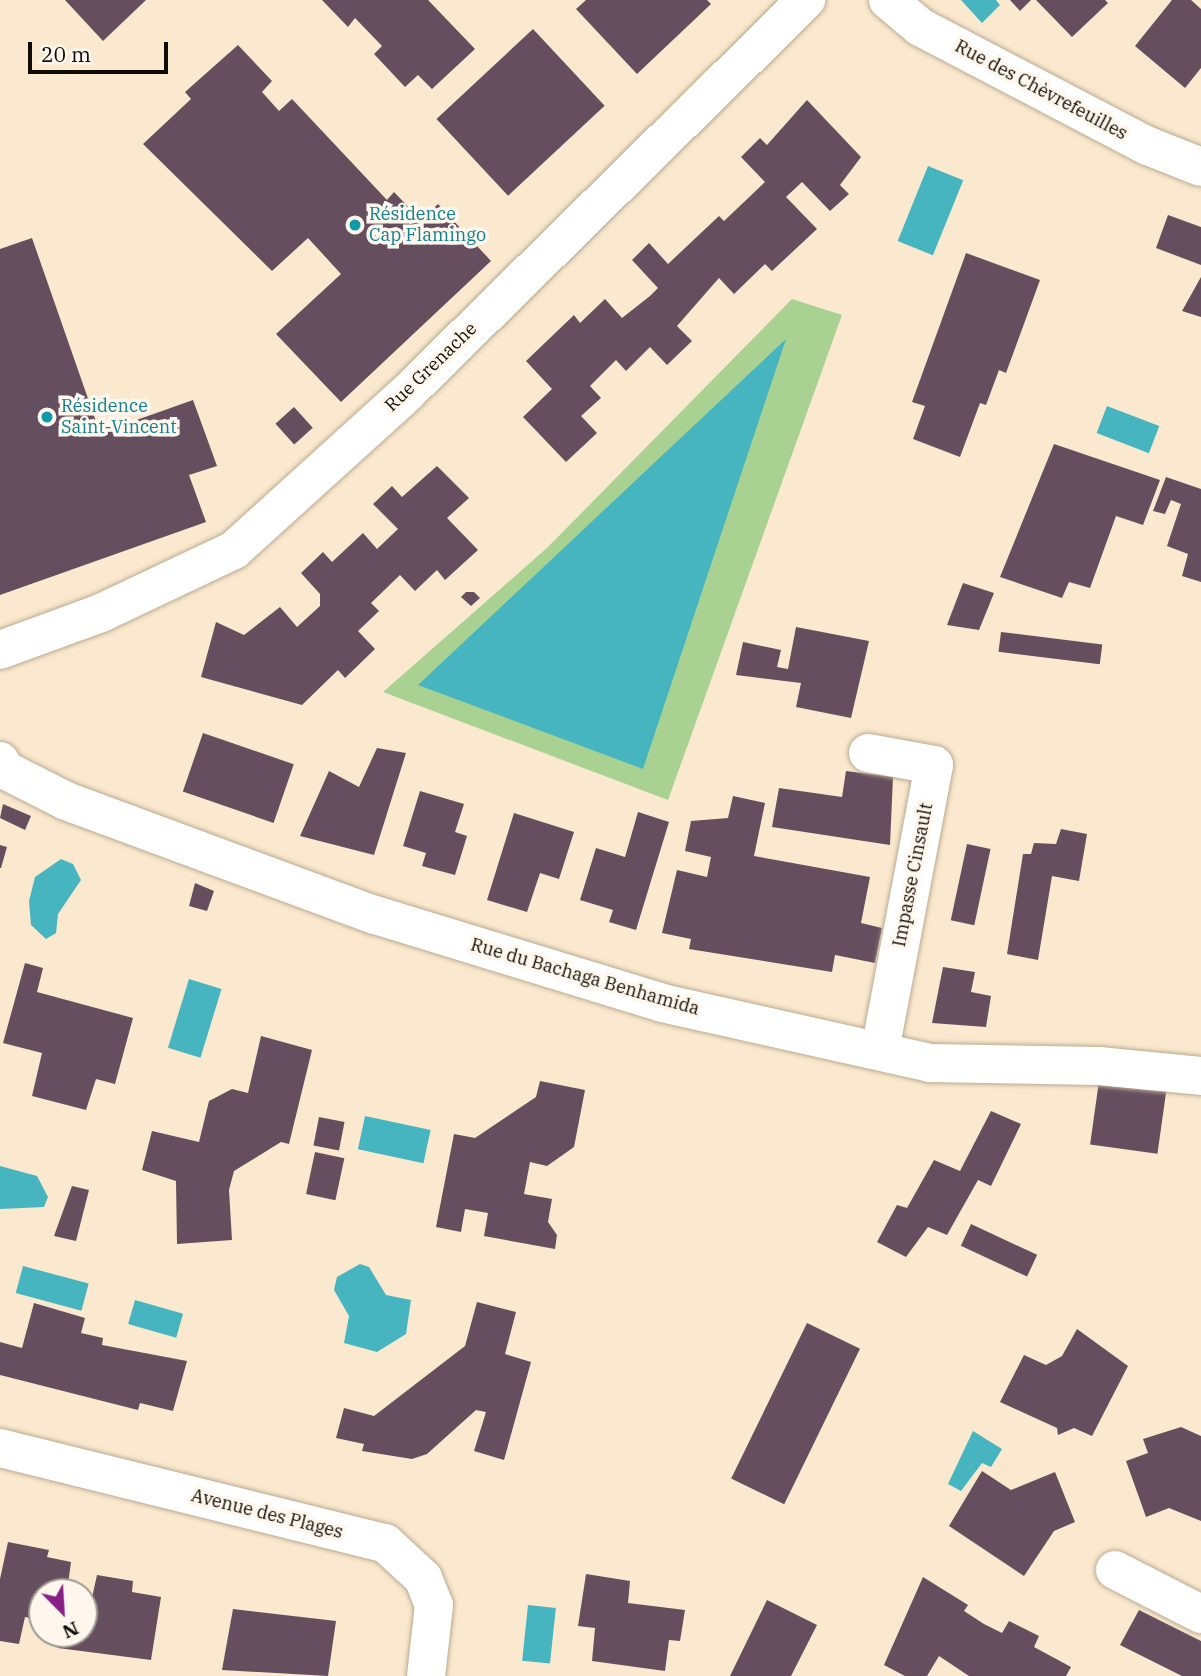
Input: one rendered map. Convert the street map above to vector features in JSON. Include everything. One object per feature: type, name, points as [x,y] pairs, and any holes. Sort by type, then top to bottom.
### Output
[{"type":"street","name":"Rue Grenache","points":[[0,650],[101,613],[233,550],[408,392],[806,0]]},
{"type":"street","name":"Rue des Chèvrefeuilles","points":[[888,0],[920,27],[1147,146],[1201,167]]},
{"type":"street","name":"Impasse Cinsault","points":[[868,753],[934,765],[880,1051]]},
{"type":"street","name":"Rue du Bachaga Benhamida","points":[[0,761],[5,770],[66,801],[374,915],[662,1003],[930,1063],[1099,1066],[1201,1076]]},
{"type":"street","name":"Avenue des Plages","points":[[0,1448],[385,1543],[423,1578],[434,1605],[426,1676]]},
{"type":"street","points":[[1115,1570],[1201,1614]]},
{"type":"green space","points":[[792,299],[842,315],[668,800],[383,692],[548,547]]},
{"type":"water","points":[[961,0],[996,0],[1000,5],[982,23]]},
{"type":"water","points":[[928,166],[963,180],[933,255],[898,241]]},
{"type":"water","points":[[786,339],[643,769],[418,685]]},
{"type":"water","points":[[1107,406],[1159,426],[1149,453],[1097,433]]},
{"type":"water","points":[[61,859],[73,864],[81,880],[58,914],[56,933],[46,939],[31,925],[29,901],[35,877]]},
{"type":"water","points":[[189,979],[222,989],[200,1058],[168,1048]]},
{"type":"water","points":[[365,1116],[431,1130],[423,1163],[358,1149]]},
{"type":"water","points":[[0,1166],[37,1176],[48,1197],[44,1207],[0,1209]]},
{"type":"water","points":[[360,1264],[369,1267],[386,1295],[411,1300],[406,1334],[377,1352],[344,1343],[349,1316],[334,1290],[337,1277]]},
{"type":"water","points":[[23,1266],[89,1284],[81,1311],[16,1293]]},
{"type":"water","points":[[135,1300],[183,1314],[176,1338],[128,1324]]},
{"type":"water","points":[[973,1431],[1002,1449],[991,1467],[982,1463],[961,1491],[948,1484]]},
{"type":"water","points":[[528,1605],[556,1608],[550,1664],[522,1661]]},
{"type":"building","points":[[65,0],[146,0],[103,41]]},
{"type":"building","points":[[322,0],[428,0],[475,49],[432,89],[418,75],[405,87],[374,54],[382,46],[355,18],[348,27]]},
{"type":"building","points":[[586,0],[707,0],[711,4],[637,74],[576,9]]},
{"type":"building","points":[[1010,0],[1031,0],[1020,11]]},
{"type":"building","points":[[1036,0],[1105,0],[1108,3],[1072,37]]},
{"type":"building","points":[[1172,0],[1191,0],[1201,9],[1201,68],[1185,88],[1135,46]]},
{"type":"building","points":[[533,29],[605,106],[508,196],[436,119]]},
{"type":"building","name":"Résidence Cap Flamingo","points":[[238,45],[272,81],[262,92],[279,111],[292,99],[387,200],[394,192],[421,220],[438,204],[491,261],[341,402],[276,334],[341,274],[308,238],[272,271],[143,144],[191,99],[185,92]]},
{"type":"building","points":[[807,100],[861,157],[840,185],[849,194],[830,211],[802,182],[786,197],[817,229],[772,271],[765,264],[734,294],[719,278],[677,326],[692,341],[667,365],[650,347],[626,371],[616,360],[590,386],[601,398],[581,416],[597,433],[566,462],[523,417],[552,389],[526,361],[574,315],[580,323],[605,299],[622,318],[650,296],[658,288],[632,260],[649,243],[668,264],[719,216],[724,221],[765,182],[741,157],[760,138],[767,145]]},
{"type":"building","points":[[1168,215],[1201,227],[1201,265],[1156,248]]},
{"type":"building","name":"Résidence Saint-Vincent","points":[[32,238],[100,433],[193,400],[217,466],[189,475],[206,522],[0,595],[0,249]]},
{"type":"building","points":[[966,253],[1040,280],[1006,373],[999,370],[986,405],[980,403],[960,457],[913,439],[925,406],[912,402]]},
{"type":"building","points":[[1201,277],[1201,317],[1182,311]]},
{"type":"building","points":[[294,407],[313,428],[294,445],[275,424]]},
{"type":"building","points":[[1054,444],[1160,480],[1143,525],[1116,516],[1090,588],[1069,582],[1062,598],[1000,577]]},
{"type":"building","points":[[437,466],[469,498],[447,518],[478,550],[445,580],[437,570],[415,591],[400,575],[371,603],[379,611],[358,631],[375,649],[345,678],[338,670],[302,705],[201,677],[216,622],[244,635],[280,607],[297,627],[320,606],[320,594],[301,573],[323,552],[332,562],[363,533],[377,549],[398,529],[373,504],[392,486],[402,497]]},
{"type":"building","points":[[1166,477],[1201,489],[1201,582],[1182,576],[1188,554],[1167,546],[1181,504],[1171,500],[1165,514],[1153,511]]},
{"type":"building","points":[[963,583],[994,593],[979,630],[947,625]]},
{"type":"building","points":[[466,592],[474,592],[480,598],[471,606],[461,597]]},
{"type":"building","points":[[796,627],[869,641],[851,718],[796,707],[801,683],[736,675],[743,642],[781,650],[777,667],[788,669]]},
{"type":"building","points":[[1001,632],[1102,644],[1100,664],[999,652]]},
{"type":"building","points":[[203,733],[294,764],[274,823],[183,792]]},
{"type":"building","points":[[377,748],[406,753],[374,855],[300,836],[329,771],[359,787]]},
{"type":"building","points":[[846,771],[893,777],[890,845],[772,827],[779,788],[842,797]]},
{"type":"building","points":[[420,791],[464,804],[455,832],[467,836],[455,875],[422,866],[426,853],[403,846]]},
{"type":"building","points":[[733,796],[765,803],[754,856],[870,877],[861,923],[882,928],[875,963],[835,955],[832,972],[689,949],[691,939],[662,933],[677,870],[707,877],[711,857],[685,851],[691,821],[728,818]]},
{"type":"building","points":[[3,804],[31,816],[25,830],[0,818]]},
{"type":"building","points":[[638,812],[669,822],[636,930],[609,922],[613,910],[580,900],[596,848],[625,857]]},
{"type":"building","points":[[514,813],[574,832],[559,879],[540,873],[527,912],[487,900]]},
{"type":"building","points":[[1061,829],[1087,834],[1079,881],[1052,876],[1038,960],[1007,954],[1023,854],[1031,854],[1034,843],[1056,844]]},
{"type":"building","points":[[967,844],[990,849],[974,925],[951,920]]},
{"type":"building","points":[[0,845],[7,847],[1,868],[0,868]]},
{"type":"building","points":[[195,883],[214,891],[207,911],[189,906]]},
{"type":"building","points":[[25,963],[43,968],[37,992],[133,1018],[115,1084],[96,1079],[86,1110],[32,1096],[42,1053],[3,1043]]},
{"type":"building","points":[[943,967],[975,972],[971,992],[991,996],[986,1027],[932,1023]]},
{"type":"building","points":[[261,1036],[312,1050],[289,1144],[281,1142],[234,1171],[229,1190],[232,1240],[177,1244],[176,1181],[142,1170],[152,1131],[199,1142],[209,1101],[232,1089],[248,1093]]},
{"type":"building","points":[[540,1081],[585,1090],[574,1147],[547,1166],[530,1162],[524,1194],[552,1199],[548,1222],[557,1235],[555,1249],[484,1236],[488,1213],[465,1209],[461,1232],[436,1227],[454,1134],[475,1138],[536,1097]]},
{"type":"building","points":[[1099,1081],[1166,1090],[1157,1154],[1090,1144]]},
{"type":"building","points":[[991,1111],[1021,1124],[991,1186],[978,1180],[947,1235],[928,1227],[906,1257],[877,1242],[897,1205],[907,1208],[934,1160],[960,1171]]},
{"type":"building","points":[[319,1117],[345,1122],[339,1150],[313,1145]]},
{"type":"building","points":[[315,1152],[344,1158],[335,1200],[306,1194]]},
{"type":"building","points":[[72,1186],[89,1190],[76,1241],[54,1236]]},
{"type":"building","points":[[971,1224],[1037,1255],[1027,1277],[961,1246]]},
{"type":"building","points":[[477,1302],[516,1312],[505,1354],[531,1362],[504,1460],[474,1451],[486,1412],[476,1410],[427,1454],[412,1459],[362,1451],[364,1444],[336,1438],[344,1408],[374,1416],[465,1346]]},
{"type":"building","points":[[34,1303],[85,1318],[81,1333],[103,1338],[102,1345],[187,1361],[173,1411],[140,1403],[138,1410],[0,1375],[0,1342],[22,1348]]},
{"type":"building","points":[[807,1323],[860,1349],[784,1504],[731,1478]]},
{"type":"building","points":[[1077,1329],[1128,1366],[1092,1436],[1074,1428],[1058,1435],[1057,1428],[1000,1402],[1024,1355],[1046,1365],[1062,1356]]},
{"type":"building","points":[[1181,1427],[1201,1436],[1201,1521],[1169,1508],[1146,1517],[1126,1461],[1148,1453],[1143,1439]]},
{"type":"building","points":[[982,1471],[1011,1490],[1055,1472],[1075,1522],[1054,1531],[1024,1576],[949,1526]]},
{"type":"building","points":[[8,1542],[49,1550],[47,1557],[71,1562],[69,1578],[28,1578],[28,1617],[25,1617],[19,1644],[0,1641],[0,1579]]},
{"type":"building","points":[[586,1574],[630,1581],[628,1603],[685,1610],[680,1641],[669,1640],[665,1671],[592,1661],[595,1628],[578,1626]]},
{"type":"building","points":[[97,1575],[133,1581],[132,1592],[161,1597],[151,1660],[58,1648],[98,1648]]},
{"type":"building","points":[[923,1577],[968,1605],[964,1611],[984,1624],[1002,1633],[1009,1621],[1039,1636],[1034,1647],[1071,1667],[1066,1676],[969,1676],[939,1656],[927,1676],[905,1676],[884,1665]]},
{"type":"building","points":[[767,1600],[817,1625],[791,1676],[730,1676]]},
{"type":"building","points":[[233,1609],[336,1621],[328,1676],[222,1670]]},
{"type":"building","points":[[1139,1610],[1201,1641],[1201,1676],[1182,1676],[1120,1645]]},
{"type":"place","name":"Résidence Cap Flamingo","points":[[355,225]]},
{"type":"place","name":"Résidence Saint-Vincent","points":[[47,417]]}]
